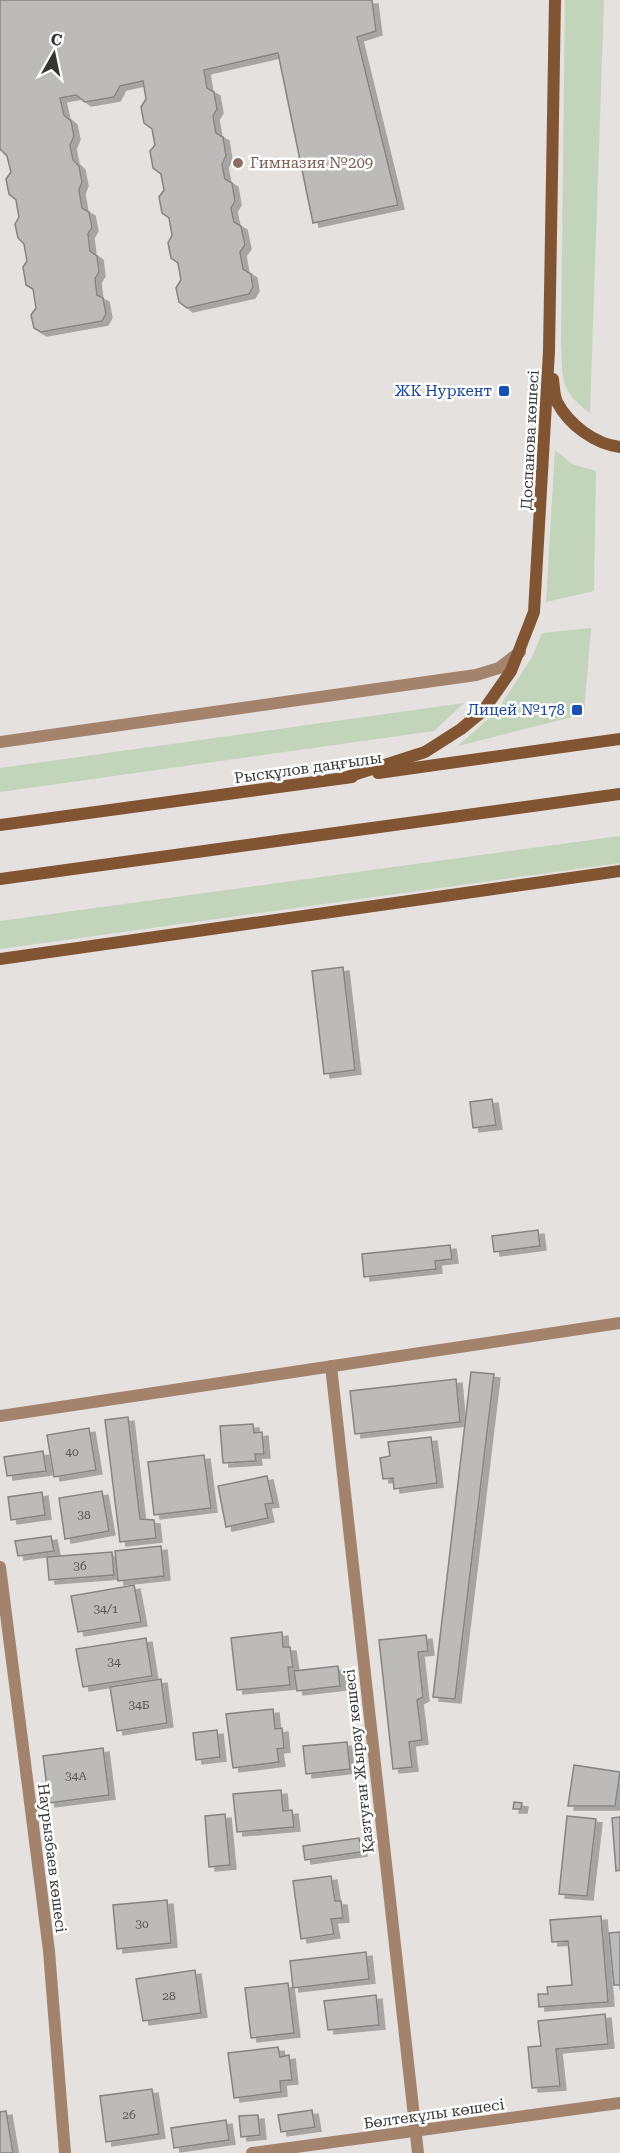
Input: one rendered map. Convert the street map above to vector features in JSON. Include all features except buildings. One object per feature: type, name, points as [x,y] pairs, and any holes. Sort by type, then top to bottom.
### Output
[{"type":"street","name":"Доспанова көшесі","points":[[344,778],[425,752],[461,729],[483,711],[497,693],[521,652],[534,612],[538,583],[549,351],[555,0]]},
{"type":"street","points":[[549,351],[557,401],[576,428],[606,445],[620,447]]},
{"type":"street","points":[[0,742],[476,675],[499,668],[521,652]]},
{"type":"street","name":"Рысқұлов даңғылы","points":[[0,825],[620,739]]},
{"type":"street","points":[[0,879],[620,794]]},
{"type":"street","points":[[0,959],[616,874]]},
{"type":"street","points":[[0,1416],[620,1323]]},
{"type":"street","name":"Қазтуған Жырау көшесі","points":[[331,1366],[417,2153]]},
{"type":"street","name":"Наурызбаев көшесі","points":[[0,1567],[49,1951],[64,2153]]},
{"type":"street","name":"Бөлтекұлы көшесі","points":[[252,2153],[620,2103]]},
{"type":"green space","points":[[565,0],[604,0],[590,413],[568,390],[562,366]]},
{"type":"green space","points":[[555,450],[572,464],[596,471],[594,591],[546,602]]},
{"type":"green space","points":[[591,628],[584,714],[458,746],[497,711],[532,657],[542,633]]},
{"type":"green space","points":[[464,703],[434,731],[0,792],[0,768]]},
{"type":"green space","points":[[620,836],[620,863],[0,949],[0,921]]},
{"type":"place","name":"Гимназия №209","points":[[238,163]]},
{"type":"place","name":"ЖК Нуркент","points":[[504,391]]},
{"type":"place","name":"Лицей №178","points":[[577,710]]}]
